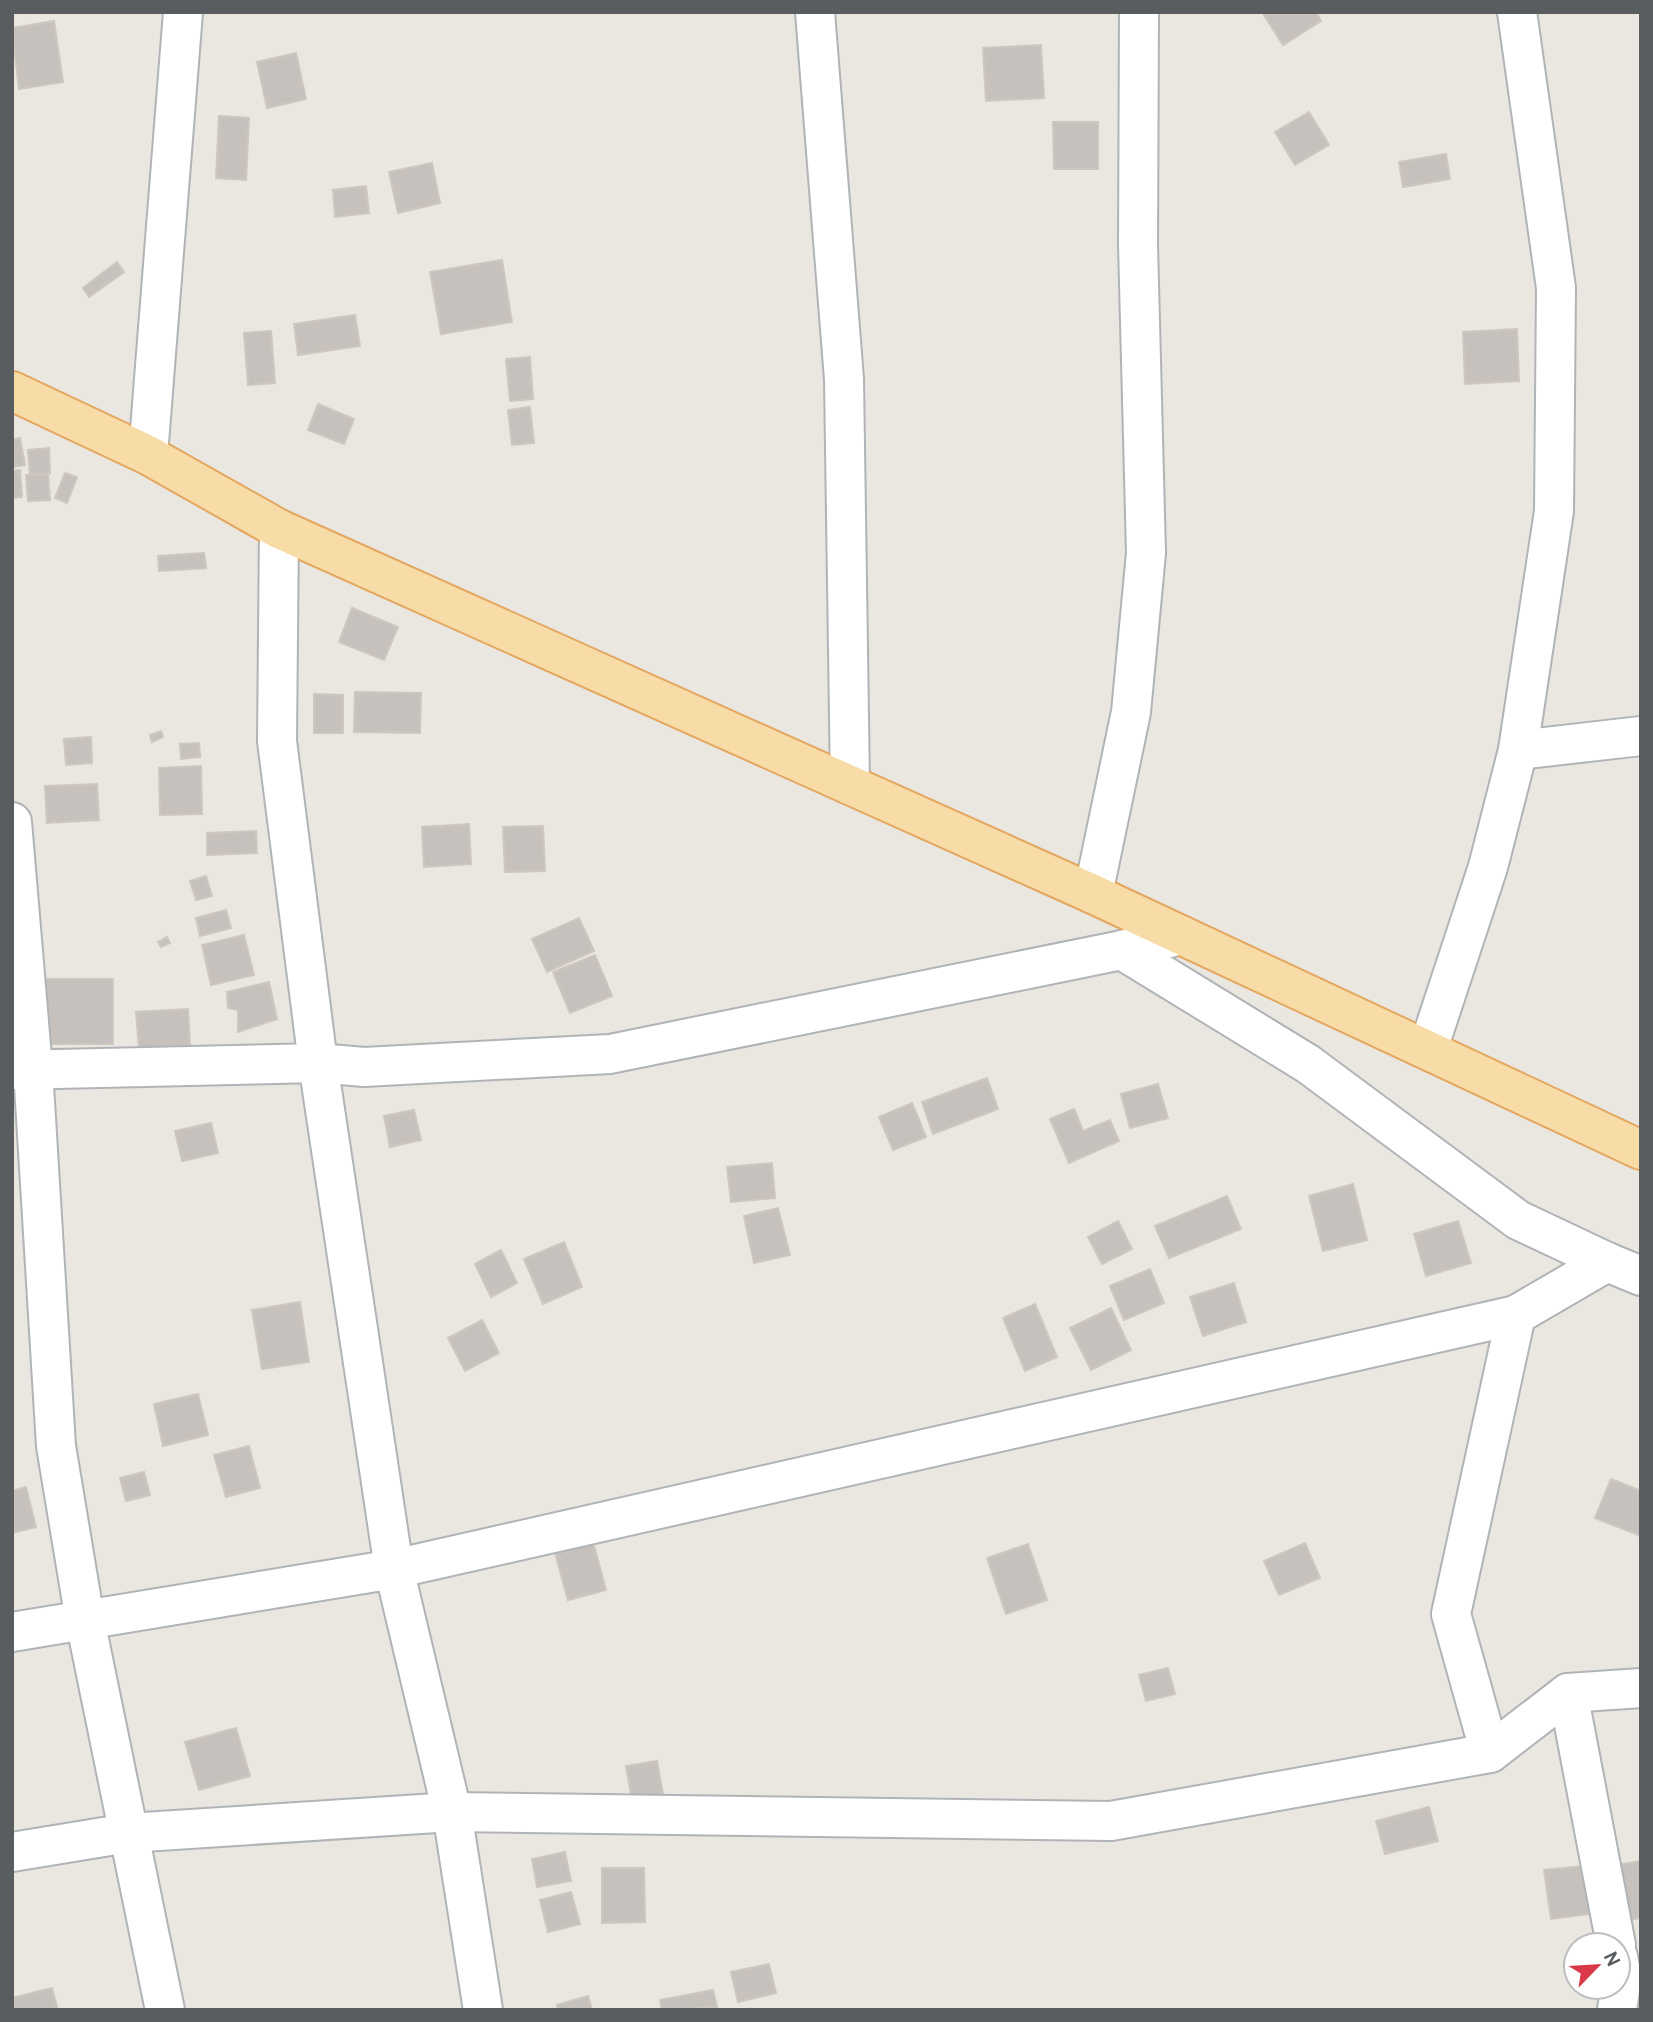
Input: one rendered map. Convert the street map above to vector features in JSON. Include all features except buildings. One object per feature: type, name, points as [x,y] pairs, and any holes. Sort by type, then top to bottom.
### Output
[{"type":"main road","points":[[12,391],[148,454],[279,529],[1093,894],[1641,1150]]},
{"type":"street","points":[[148,454],[183,12]]},
{"type":"street","points":[[815,12],[844,379],[850,785]]},
{"type":"street","points":[[1093,894],[1131,712],[1146,553],[1138,245],[1139,12]]},
{"type":"street","points":[[1428,1049],[1488,867],[1518,750],[1554,510],[1556,288],[1517,12]]},
{"type":"street","points":[[279,529],[277,741],[318,1063],[394,1569],[452,1812],[483,2010]]},
{"type":"street","points":[[1518,750],[1641,736]]},
{"type":"street","points":[[12,822],[23,1069],[56,1446],[85,1620],[165,2010]]},
{"type":"street","points":[[23,1069],[318,1063],[364,1068],[610,1054],[1122,950],[1181,935]]},
{"type":"street","points":[[1122,950],[1308,1064],[1518,1220],[1624,1269]]},
{"type":"street","points":[[12,1632],[394,1569],[1516,1315],[1624,1269]]},
{"type":"street","points":[[1490,1753],[1451,1614],[1516,1315]]},
{"type":"street","points":[[12,1852],[128,1833],[452,1812],[1111,1821],[1490,1753],[1568,1693],[1641,1688]]},
{"type":"street","points":[[1568,1693],[1613,1931]]}]
